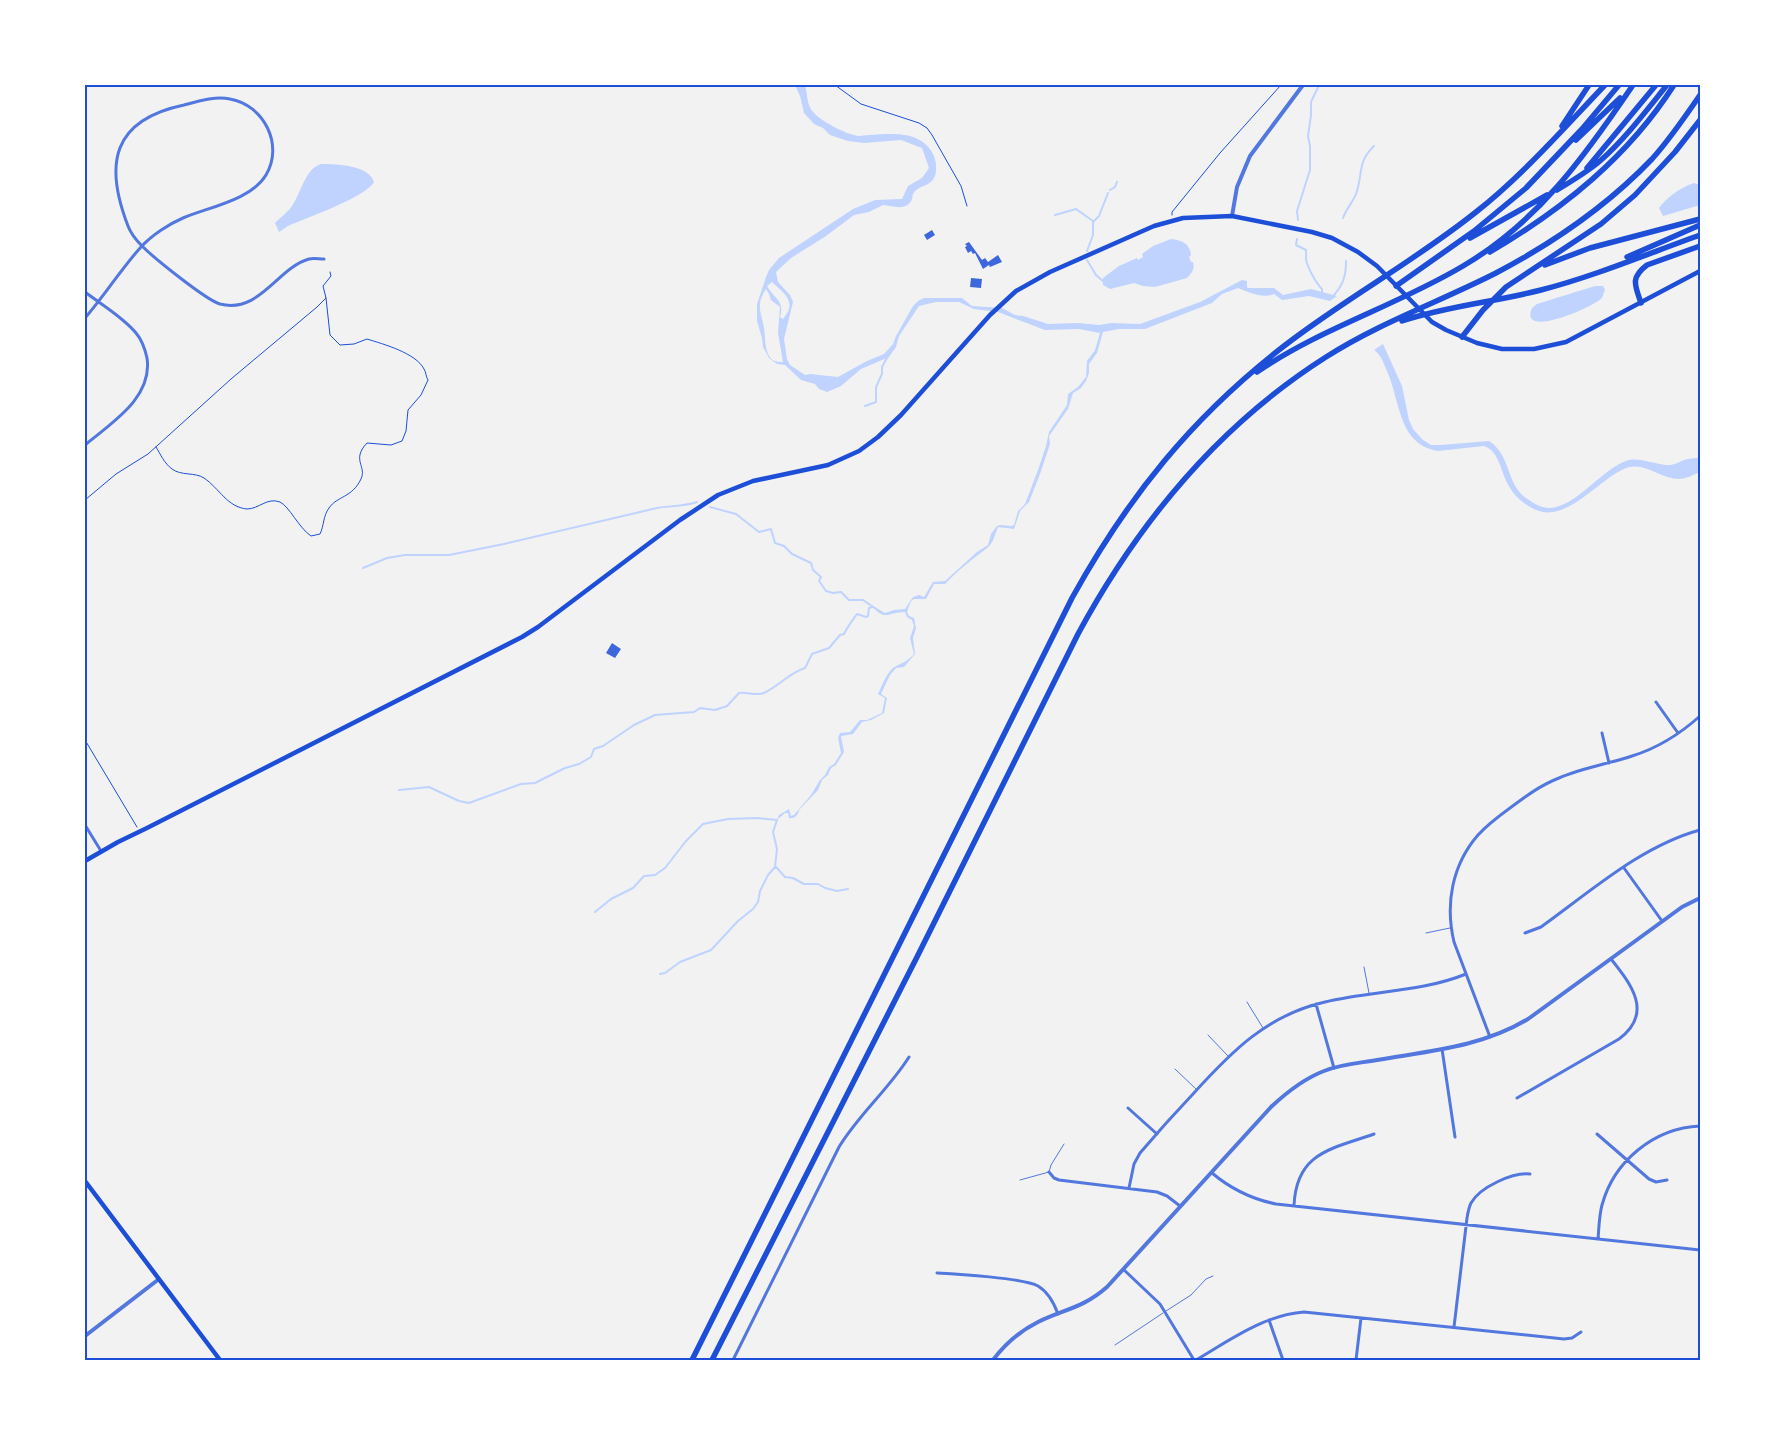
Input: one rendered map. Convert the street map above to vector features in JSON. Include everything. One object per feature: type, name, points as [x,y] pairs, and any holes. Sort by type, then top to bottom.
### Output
[{"type":"highway","points":[[1532,162],[1560,128],[1589,85]]},
{"type":"highway","points":[[692,1360],[1084,576],[1113,528],[1144,485],[1185,436],[1224,397],[1285,346],[1470,217],[1532,162],[1605,85]]},
{"type":"highway","points":[[1543,172],[1619,85]]},
{"type":"highway","points":[[1396,286],[1501,210],[1616,103],[1632,85]]},
{"type":"highway","points":[[1463,266],[1498,242],[1540,206],[1583,156],[1632,85]]},
{"type":"highway","points":[[1596,161],[1656,85]]},
{"type":"highway","points":[[1440,256],[1574,180],[1624,136],[1667,85]]},
{"type":"highway","points":[[1224,397],[1264,367],[1305,343],[1463,266],[1531,226],[1592,180],[1621,153],[1643,129],[1674,85]]},
{"type":"highway","points":[[712,1360],[1074,642],[1108,582],[1167,499],[1200,461],[1227,434],[1297,377],[1328,356],[1372,331],[1495,273],[1539,249],[1576,225],[1609,200],[1668,140],[1700,95]]},
{"type":"highway","points":[[1462,338],[1495,297],[1512,282],[1601,224],[1626,202],[1662,168],[1700,120]]},
{"type":"highway","points":[[1525,274],[1590,248],[1700,219]]},
{"type":"highway","points":[[1581,278],[1700,225]]},
{"type":"highway","points":[[1372,331],[1430,313],[1531,292],[1581,278],[1700,235]]},
{"type":"highway","points":[[1641,303],[1635,285],[1640,270],[1647,265],[1700,246]]},
{"type":"main road","points":[[85,861],[101,850],[522,637],[680,520],[718,495],[753,481],[828,466],[859,451],[878,437],[901,415],[990,315],[1016,291],[1032,280],[1154,226],[1194,217],[1232,216],[1304,230],[1332,238],[1358,252],[1377,266],[1432,322],[1462,338],[1494,348],[1524,349],[1545,347],[1576,338],[1700,272]]},
{"type":"main road","points":[[85,1181],[220,1360]]},
{"type":"street","points":[[1232,216],[1237,187],[1250,156],[1303,85]]},
{"type":"street","points":[[85,318],[142,246],[182,218],[252,190],[267,174],[273,157],[273,145],[270,130],[259,114],[238,101],[218,98],[164,109],[148,116],[136,125],[124,140],[117,156],[115,170],[116,186],[132,234],[142,246],[208,300],[222,305],[248,302],[260,296],[301,262],[310,258],[324,260]]},
{"type":"street","points":[[85,292],[137,334],[146,353],[147,371],[144,384],[137,398],[85,445]]},
{"type":"street","points":[[1656,702],[1678,733]]},
{"type":"street","points":[[1490,1038],[1451,928],[1450,900],[1455,876],[1465,854],[1478,835],[1491,823],[1542,786],[1573,773],[1649,750],[1678,733],[1700,716]]},
{"type":"street","points":[[1602,734],[1610,763]]},
{"type":"street","points":[[85,825],[101,850]]},
{"type":"street","points":[[1525,933],[1541,927],[1643,854],[1665,842],[1700,830]]},
{"type":"street","points":[[1624,868],[1662,921]]},
{"type":"street","points":[[993,1360],[1018,1334],[1038,1322],[1077,1307],[1094,1297],[1124,1270],[1180,1206],[1283,1095],[1308,1079],[1334,1068],[1442,1049],[1490,1038],[1528,1019],[1662,921],[1682,907],[1700,898]]},
{"type":"street","points":[[1517,1098],[1619,1040],[1630,1029],[1637,1011],[1636,998],[1632,988],[1611,959]]},
{"type":"street","points":[[1129,1188],[1136,1160],[1156,1134],[1228,1056],[1263,1028],[1299,1010],[1316,1004],[1444,982],[1466,974]]},
{"type":"street","points":[[1316,1004],[1334,1068]]},
{"type":"street","points":[[1442,1049],[1455,1138]]},
{"type":"street","points":[[732,1360],[839,1147],[909,1057]]},
{"type":"street","points":[[1128,1108],[1156,1134]]},
{"type":"street","points":[[1598,1239],[1600,1214],[1606,1194],[1617,1173],[1627,1161],[1639,1148],[1658,1136],[1673,1130],[1700,1126]]},
{"type":"street","points":[[1294,1206],[1297,1180],[1311,1160],[1325,1151],[1374,1134]]},
{"type":"street","points":[[1597,1134],[1648,1179],[1656,1182],[1667,1180]]},
{"type":"street","points":[[1049,1172],[1054,1178],[1059,1180],[1157,1192],[1167,1196],[1180,1206]]},
{"type":"street","points":[[1212,1173],[1228,1186],[1248,1196],[1268,1202],[1700,1250]]},
{"type":"street","points":[[1454,1327],[1468,1210],[1480,1192],[1512,1175],[1530,1174]]},
{"type":"street","points":[[1124,1270],[1154,1297],[1165,1311],[1195,1360],[1269,1320],[1286,1314],[1304,1312],[1564,1339],[1572,1338],[1581,1332]]},
{"type":"street","points":[[937,1273],[1030,1283],[1044,1291],[1054,1303],[1058,1315]]},
{"type":"street","points":[[85,1336],[159,1279]]},
{"type":"street","points":[[1356,1360],[1361,1318]]},
{"type":"street","points":[[1269,1320],[1283,1360]]},
{"type":"lane","points":[[1426,933],[1451,928]]},
{"type":"lane","points":[[1364,967],[1369,994]]},
{"type":"lane","points":[[1247,1002],[1263,1028]]},
{"type":"lane","points":[[1208,1036],[1228,1056]]},
{"type":"lane","points":[[1175,1069],[1197,1090]]},
{"type":"lane","points":[[1020,1180],[1049,1172],[1051,1165],[1064,1144]]},
{"type":"lane","points":[[1115,1345],[1190,1296],[1206,1279],[1213,1276]]},
{"type":"path","points":[[835,85],[860,104],[910,120],[926,128],[961,186],[967,206]]},
{"type":"path","points":[[1172,221],[1172,212],[1220,153],[1281,85]]},
{"type":"path","points":[[156,447],[173,470],[203,477],[231,504],[246,509],[255,508],[264,503],[274,501],[282,503],[303,531],[311,536],[320,534],[324,525],[324,516],[329,507],[348,496],[362,476],[359,460],[361,450],[367,442],[391,445],[402,441],[406,431],[408,410],[421,396],[428,380],[423,367],[412,357],[384,344],[367,339],[354,344],[340,345],[330,335],[323,286],[331,276],[330,272]]},
{"type":"path","points":[[85,500],[116,474],[148,454],[231,379],[326,298]]},
{"type":"path","points":[[85,740],[140,831]]},
{"type":"water","points":[[795,85],[805,85],[811,110],[827,123],[850,134],[858,136],[904,135],[919,140],[932,152],[936,168],[932,181],[915,191],[912,200],[906,206],[883,205],[869,212],[854,215],[826,236],[791,258],[776,272],[778,282],[790,295],[793,302],[784,339],[787,359],[790,365],[805,375],[838,377],[884,354],[893,344],[913,306],[924,298],[962,298],[972,306],[1002,308],[1015,315],[1048,324],[1079,323],[1099,325],[1111,323],[1140,324],[1200,302],[1242,280],[1247,281],[1248,288],[1274,288],[1283,295],[1311,289],[1337,296],[1330,301],[1309,296],[1282,300],[1274,294],[1265,296],[1238,288],[1222,294],[1212,303],[1145,329],[1119,329],[1103,332],[1097,353],[1089,364],[1089,373],[1086,381],[1081,388],[1073,393],[1068,409],[1049,436],[1050,444],[1040,474],[1029,502],[1020,511],[1014,529],[998,527],[989,546],[960,569],[945,584],[934,584],[926,599],[915,599],[912,601],[907,612],[909,616],[914,618],[916,628],[913,638],[915,654],[904,667],[896,668],[890,675],[881,694],[887,698],[884,713],[871,720],[862,722],[853,734],[841,736],[844,752],[836,765],[831,768],[828,775],[822,780],[818,790],[799,810],[796,816],[789,818],[788,813],[785,813],[777,820],[779,815],[789,809],[791,816],[794,815],[811,795],[829,767],[834,764],[841,753],[838,738],[840,733],[850,732],[860,720],[867,720],[882,713],[885,698],[878,694],[886,677],[893,668],[914,654],[910,638],[914,626],[912,620],[907,617],[905,612],[887,615],[880,614],[873,606],[885,613],[905,609],[913,597],[919,595],[924,597],[933,582],[945,581],[977,552],[988,545],[991,534],[997,526],[1014,525],[1018,511],[1025,504],[1038,470],[1049,432],[1067,405],[1068,394],[1078,387],[1086,377],[1087,361],[1095,350],[1100,333],[1079,329],[1045,330],[998,312],[974,309],[959,302],[936,302],[919,306],[899,336],[896,347],[889,357],[861,369],[841,386],[827,392],[819,389],[815,384],[801,380],[785,365],[777,364],[769,358],[763,347],[757,321],[757,304],[769,270],[779,258],[853,209],[875,200],[902,199],[908,186],[922,178],[929,168],[922,148],[901,140],[864,143],[848,141],[830,135],[823,128],[814,124],[804,113]],"holes":[[[772,282],[788,298],[789,307],[783,319],[780,317],[780,303],[767,286]],[[766,289],[771,300],[780,307],[778,333],[783,362],[777,362],[772,359],[767,350],[760,307],[761,298]]]},
{"type":"water","points":[[321,164],[343,165],[359,169],[371,176],[374,182],[360,194],[321,213],[288,226],[279,232],[275,223],[292,206],[307,176]]},
{"type":"water","points":[[1694,183],[1700,185],[1700,205],[1663,216],[1659,208],[1662,204],[1679,190]]},
{"type":"water","points":[[1171,239],[1179,240],[1189,248],[1191,255],[1189,257],[1194,267],[1192,273],[1187,278],[1155,287],[1134,283],[1110,289],[1103,285],[1103,278],[1119,266],[1137,258],[1138,260],[1143,257],[1142,254],[1153,246]]},
{"type":"water","points":[[1595,286],[1603,286],[1605,290],[1602,298],[1586,308],[1573,314],[1546,321],[1536,321],[1531,317],[1532,308],[1537,304]]},
{"type":"water","points":[[1383,344],[1402,386],[1409,420],[1413,429],[1423,440],[1431,445],[1489,441],[1501,454],[1511,478],[1520,492],[1539,506],[1554,508],[1565,504],[1619,464],[1629,460],[1669,465],[1692,458],[1700,458],[1700,472],[1687,478],[1679,479],[1645,468],[1631,467],[1614,475],[1569,506],[1557,511],[1546,512],[1534,509],[1514,493],[1506,481],[1494,453],[1484,446],[1438,451],[1425,447],[1415,440],[1407,430],[1402,419],[1384,363],[1374,350]]},
{"type":"building","points":[[932,230],[935,235],[927,240],[924,235]]},
{"type":"building","points":[[969,242],[982,260],[985,258],[988,262],[998,255],[1002,262],[990,267],[989,265],[983,269],[975,253],[973,254],[971,251],[968,253],[965,244]]},
{"type":"building","points":[[971,278],[982,279],[981,288],[970,287]]},
{"type":"building","points":[[612,643],[621,649],[615,658],[606,653]]},
{"type":"waterway","points":[[1298,220],[1297,211],[1310,170],[1308,136],[1311,102],[1319,85]]},
{"type":"waterway","points":[[1343,218],[1356,194],[1365,158],[1374,146]]},
{"type":"waterway","points":[[1110,190],[1115,187],[1117,182]]},
{"type":"waterway","points":[[1087,251],[1093,235],[1093,222],[1099,216],[1108,193]]},
{"type":"waterway","points":[[1055,215],[1076,209],[1093,221]]},
{"type":"waterway","points":[[1297,239],[1296,245],[1306,250],[1308,266],[1322,289],[1322,293]]},
{"type":"waterway","points":[[1087,260],[1096,275],[1104,282]]},
{"type":"waterway","points":[[1334,295],[1340,288],[1343,280],[1346,261]]},
{"type":"waterway","points":[[865,406],[876,402],[876,387],[882,374],[882,367],[888,356]]},
{"type":"waterway","points":[[363,568],[387,558],[405,555],[449,555],[657,508],[697,502]]},
{"type":"waterway","points":[[710,507],[736,514],[759,532],[771,529],[775,543],[784,546],[792,554],[811,563],[813,570],[821,577],[819,581],[826,591],[833,593],[841,592],[849,600],[863,600],[876,609]]},
{"type":"waterway","points":[[399,790],[429,787],[459,801],[469,803],[521,784],[535,783],[565,768],[579,764],[591,757],[594,749],[603,746],[634,725],[655,715],[694,712],[700,708],[715,710],[727,706],[739,693],[764,693],[805,668],[812,654],[829,648],[840,635],[844,634],[857,614],[866,617],[868,616],[869,608],[872,607]]},
{"type":"waterway","points":[[595,912],[611,899],[633,888],[644,876],[655,875],[665,868],[686,841],[703,824],[728,819],[758,818],[777,820],[773,832],[777,849],[775,867],[768,875],[760,891],[758,902],[753,909],[738,921],[711,950],[680,962],[665,973],[660,974]]},
{"type":"waterway","points":[[776,867],[785,877],[793,878],[804,884],[818,884],[837,891],[848,889]]}]
